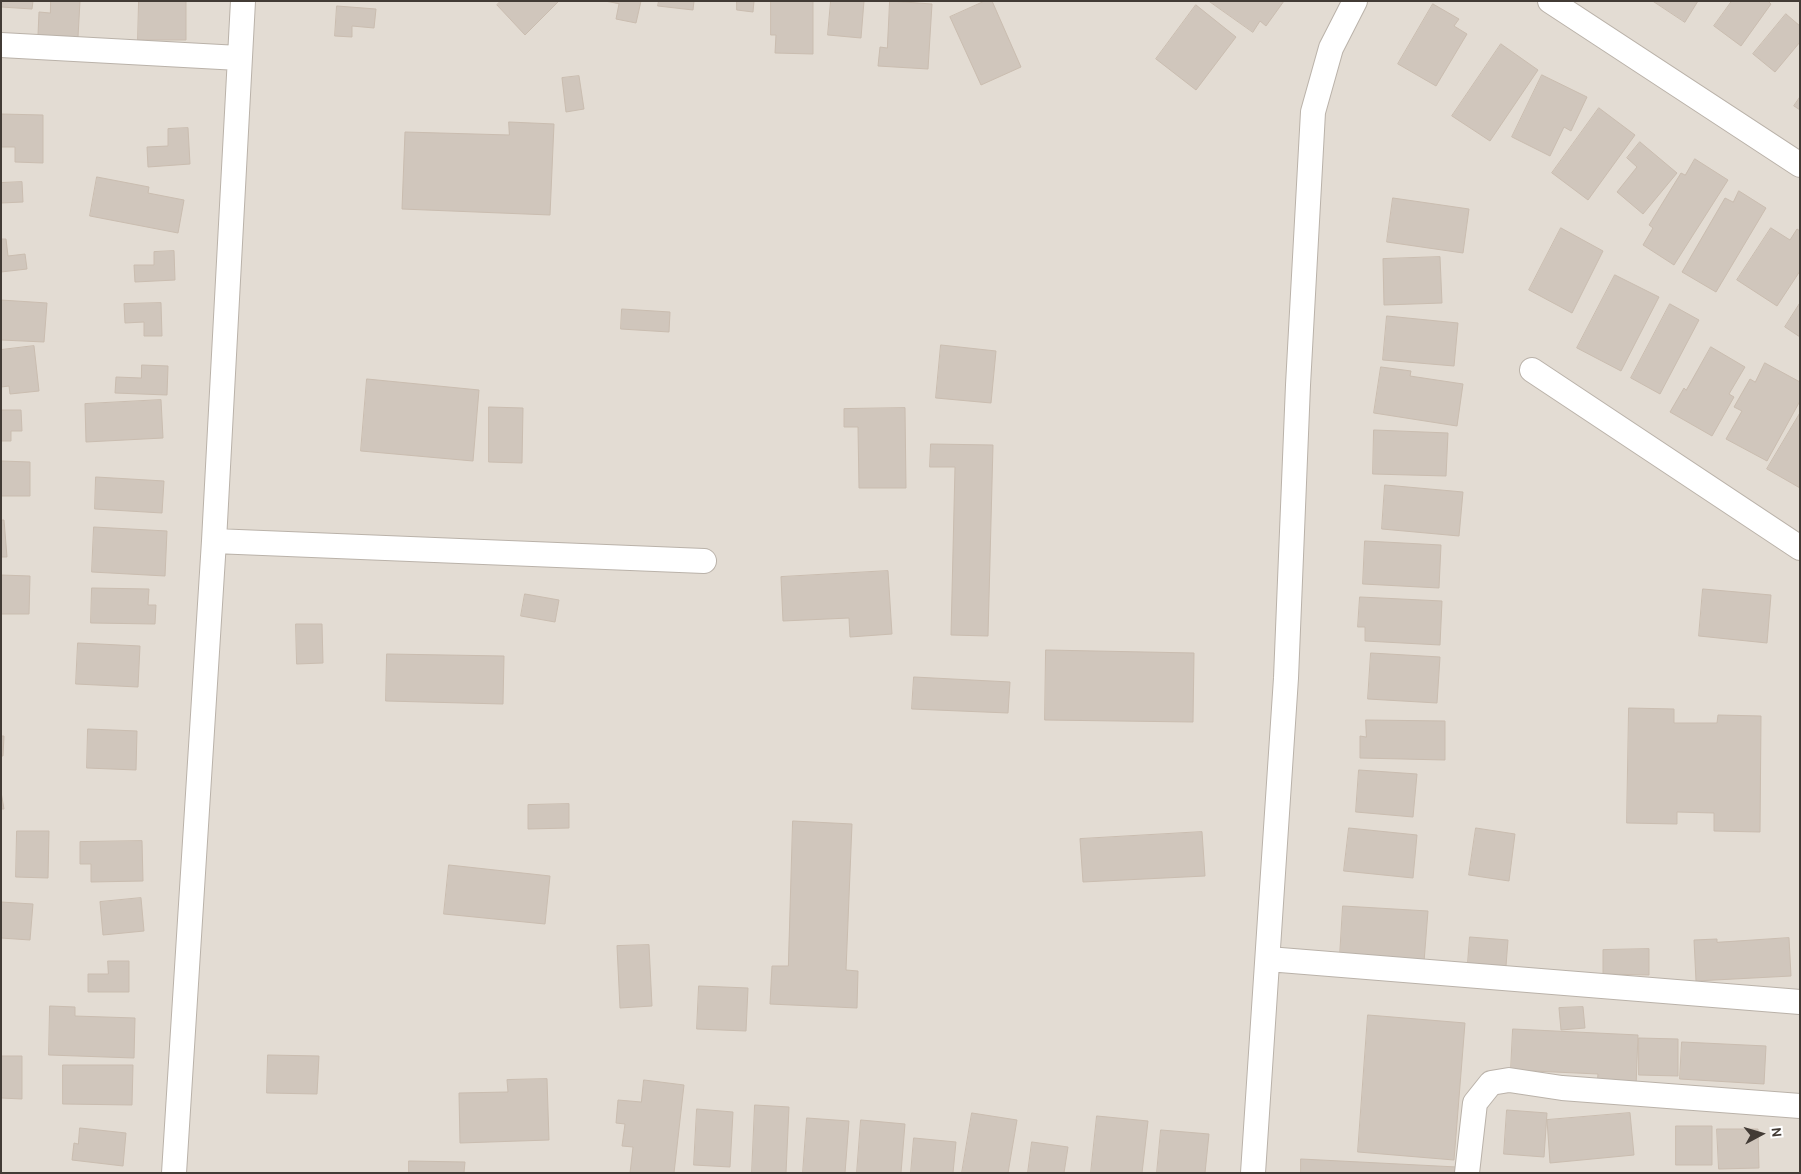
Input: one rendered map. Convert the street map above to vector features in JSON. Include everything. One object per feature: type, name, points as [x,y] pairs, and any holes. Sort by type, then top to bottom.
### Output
[{"type":"street","points":[[174,1173],[214,541],[242,1]]},
{"type":"street","points":[[1252,1173],[1286,678],[1313,112],[1331,48],[1355,1]]},
{"type":"street","points":[[1550,1],[1800,165]]},
{"type":"street","points":[[1,45],[239,58]]},
{"type":"street","points":[[1532,370],[1800,548]]},
{"type":"street","points":[[214,541],[704,561]]},
{"type":"street","points":[[1268,959],[1800,1002]]},
{"type":"street","points":[[1467,1173],[1475,1103],[1491,1083],[1510,1080],[1562,1088],[1800,1106]]},
{"type":"shaded area","points":[[1,1],[1800,1],[1800,1173],[1,1173]]},
{"type":"building","points":[[1,1],[33,1],[32,9],[1,7]]},
{"type":"building","points":[[51,1],[80,1],[78,37],[38,35],[39,12],[50,13]]},
{"type":"building","points":[[139,1],[186,1],[186,40],[138,40]]},
{"type":"building","points":[[501,1],[559,1],[525,35],[497,5]]},
{"type":"building","points":[[605,1],[641,1],[636,23],[616,19],[619,4]]},
{"type":"building","points":[[659,1],[694,1],[693,10],[658,6]]},
{"type":"building","points":[[737,1],[754,1],[753,12],[737,10]]},
{"type":"building","points":[[771,1],[813,1],[813,54],[775,53],[776,35],[771,35]]},
{"type":"building","points":[[831,1],[864,1],[861,38],[828,35]]},
{"type":"building","points":[[890,1],[932,4],[928,69],[878,66],[880,47],[887,48]]},
{"type":"building","points":[[985,1],[992,1],[1021,67],[981,85],[950,17]]},
{"type":"building","points":[[1209,1],[1284,1],[1266,26],[1260,21],[1253,32]]},
{"type":"building","points":[[1653,1],[1698,1],[1685,22]]},
{"type":"building","points":[[1732,1],[1768,1],[1771,4],[1741,46],[1714,26]]},
{"type":"building","points":[[1433,4],[1459,19],[1454,26],[1467,34],[1436,86],[1398,64]]},
{"type":"building","points":[[1196,5],[1236,37],[1196,90],[1156,59]]},
{"type":"building","points":[[337,6],[376,9],[374,28],[352,26],[352,37],[335,36]]},
{"type":"building","points":[[1786,14],[1800,26],[1800,42],[1775,72],[1753,54]]},
{"type":"building","points":[[1501,44],[1538,70],[1490,141],[1452,116]]},
{"type":"building","points":[[1542,75],[1587,97],[1571,131],[1564,127],[1550,156],[1512,137]]},
{"type":"building","points":[[579,76],[584,109],[566,112],[562,78]]},
{"type":"building","points":[[1800,97],[1800,110],[1794,106]]},
{"type":"building","points":[[1599,108],[1635,135],[1588,200],[1552,173]]},
{"type":"building","points":[[1,114],[43,115],[43,163],[15,162],[15,147],[1,147]]},
{"type":"building","points":[[509,122],[554,124],[550,215],[402,209],[405,132],[509,135]]},
{"type":"building","points":[[188,128],[190,164],[148,167],[147,147],[168,146],[168,129]]},
{"type":"building","points":[[1640,142],[1677,173],[1643,214],[1617,192],[1637,167],[1627,158]]},
{"type":"building","points":[[1695,159],[1728,180],[1674,265],[1643,245],[1653,228],[1649,225],[1681,173],[1685,175]]},
{"type":"building","points":[[97,177],[149,187],[148,193],[184,200],[178,233],[90,216]]},
{"type":"building","points":[[22,182],[23,202],[1,203],[1,183]]},
{"type":"building","points":[[1739,191],[1766,208],[1716,292],[1682,272],[1725,198],[1733,202]]},
{"type":"building","points":[[1393,198],[1469,209],[1463,253],[1387,242]]},
{"type":"building","points":[[1561,228],[1603,251],[1572,313],[1529,290]]},
{"type":"building","points":[[1771,228],[1790,240],[1797,229],[1800,231],[1800,271],[1777,306],[1737,280]]},
{"type":"building","points":[[1,239],[6,239],[8,256],[25,254],[27,269],[1,272]]},
{"type":"building","points":[[174,251],[175,280],[135,282],[134,265],[154,265],[154,252]]},
{"type":"building","points":[[1440,257],[1442,303],[1384,305],[1383,259]]},
{"type":"building","points":[[1615,275],[1659,297],[1621,371],[1577,348]]},
{"type":"building","points":[[1,300],[47,303],[44,342],[1,340]]},
{"type":"building","points":[[161,303],[162,336],[144,336],[144,322],[125,323],[124,304]]},
{"type":"building","points":[[1800,303],[1800,337],[1785,327]]},
{"type":"building","points":[[1670,304],[1699,320],[1660,394],[1631,378]]},
{"type":"building","points":[[622,309],[670,312],[669,332],[621,329]]},
{"type":"building","points":[[1387,316],[1458,323],[1454,366],[1383,360]]},
{"type":"building","points":[[941,345],[996,351],[991,403],[936,398]]},
{"type":"building","points":[[34,346],[39,391],[10,394],[9,386],[1,387],[1,350]]},
{"type":"building","points":[[1711,347],[1745,367],[1729,394],[1734,397],[1712,436],[1670,412],[1684,388],[1686,390]]},
{"type":"building","points":[[1765,363],[1800,382],[1800,401],[1767,461],[1726,439],[1742,411],[1734,407],[1750,379],[1755,382]]},
{"type":"building","points":[[142,365],[168,366],[167,395],[115,393],[116,377],[141,378]]},
{"type":"building","points":[[1381,367],[1411,371],[1410,376],[1463,384],[1457,426],[1374,413]]},
{"type":"building","points":[[367,379],[479,390],[473,461],[361,451]]},
{"type":"building","points":[[161,400],[163,438],[86,442],[85,404]]},
{"type":"building","points":[[489,407],[523,408],[522,463],[489,462]]},
{"type":"building","points":[[905,408],[906,488],[859,488],[858,427],[844,427],[844,409]]},
{"type":"building","points":[[1,410],[21,410],[22,431],[11,431],[11,441],[1,441]]},
{"type":"building","points":[[1800,413],[1800,488],[1767,469]]},
{"type":"building","points":[[1374,430],[1448,433],[1446,476],[1373,474]]},
{"type":"building","points":[[931,444],[993,445],[988,636],[951,635],[955,467],[930,467]]},
{"type":"building","points":[[1,461],[30,462],[30,496],[1,496]]},
{"type":"building","points":[[96,477],[164,481],[162,513],[95,509]]},
{"type":"building","points":[[1385,485],[1463,492],[1459,536],[1382,529]]},
{"type":"building","points":[[1,520],[4,520],[7,557],[1,557]]},
{"type":"building","points":[[94,527],[167,531],[165,576],[92,572]]},
{"type":"building","points":[[1365,541],[1441,545],[1439,588],[1363,584]]},
{"type":"building","points":[[888,571],[892,634],[850,637],[849,618],[783,621],[781,577]]},
{"type":"building","points":[[1,575],[30,576],[29,614],[1,614]]},
{"type":"building","points":[[92,588],[149,589],[148,605],[156,605],[155,624],[91,623]]},
{"type":"building","points":[[1703,589],[1771,595],[1767,643],[1699,636]]},
{"type":"building","points":[[525,594],[559,600],[555,622],[521,616]]},
{"type":"building","points":[[1360,597],[1442,601],[1440,645],[1365,641],[1365,627],[1358,627]]},
{"type":"building","points":[[296,624],[322,624],[323,663],[297,664]]},
{"type":"building","points":[[78,643],[140,646],[138,687],[76,684]]},
{"type":"building","points":[[1046,650],[1194,653],[1193,722],[1045,720]]},
{"type":"building","points":[[1371,653],[1440,657],[1437,703],[1368,699]]},
{"type":"building","points":[[387,654],[504,656],[503,704],[386,701]]},
{"type":"building","points":[[914,677],[1010,682],[1008,713],[912,709]]},
{"type":"building","points":[[1629,708],[1674,709],[1674,723],[1717,723],[1718,715],[1761,716],[1760,832],[1714,831],[1714,813],[1677,812],[1677,824],[1627,823]]},
{"type":"building","points":[[1366,720],[1445,721],[1445,760],[1360,758],[1360,736],[1366,737]]},
{"type":"building","points":[[88,729],[137,731],[136,770],[87,768]]},
{"type":"building","points":[[1,736],[4,736],[3,756],[1,756]]},
{"type":"building","points":[[1359,770],[1417,774],[1413,817],[1356,812]]},
{"type":"building","points":[[1,792],[4,809],[1,809]]},
{"type":"building","points":[[569,804],[569,828],[528,829],[528,805]]},
{"type":"building","points":[[793,821],[852,824],[846,970],[858,971],[857,1008],[770,1004],[772,966],[788,966]]},
{"type":"building","points":[[1349,828],[1417,835],[1413,878],[1344,871]]},
{"type":"building","points":[[1476,828],[1515,834],[1509,881],[1469,875]]},
{"type":"building","points":[[17,831],[49,831],[48,878],[16,877]]},
{"type":"building","points":[[1202,832],[1205,876],[1083,882],[1080,839]]},
{"type":"building","points":[[142,841],[143,881],[91,882],[91,864],[80,864],[80,842]]},
{"type":"building","points":[[449,865],[550,876],[545,924],[444,914]]},
{"type":"building","points":[[141,898],[144,931],[103,935],[100,902]]},
{"type":"building","points":[[1,902],[33,904],[30,940],[1,938]]},
{"type":"building","points":[[1343,906],[1428,911],[1424,962],[1340,956]]},
{"type":"building","points":[[1470,937],[1508,940],[1506,966],[1468,963]]},
{"type":"building","points":[[1789,938],[1791,976],[1696,981],[1694,940],[1717,939],[1717,942]]},
{"type":"building","points":[[649,945],[652,1006],[620,1008],[617,946]]},
{"type":"building","points":[[1649,949],[1649,975],[1603,974],[1603,950]]},
{"type":"building","points":[[108,961],[129,961],[129,992],[88,992],[88,974],[108,974]]},
{"type":"building","points":[[699,986],[748,988],[746,1031],[697,1029]]},
{"type":"building","points":[[50,1006],[75,1007],[75,1016],[135,1018],[134,1058],[49,1055]]},
{"type":"building","points":[[1583,1007],[1585,1028],[1561,1030],[1559,1008]]},
{"type":"building","points":[[1368,1015],[1465,1023],[1454,1160],[1358,1152]]},
{"type":"building","points":[[1513,1029],[1638,1035],[1636,1087],[1597,1085],[1598,1074],[1511,1070]]},
{"type":"building","points":[[1639,1038],[1678,1039],[1678,1076],[1639,1075]]},
{"type":"building","points":[[1682,1042],[1766,1046],[1764,1084],[1680,1079]]},
{"type":"building","points":[[268,1055],[319,1056],[317,1094],[267,1093]]},
{"type":"building","points":[[1,1056],[22,1056],[22,1099],[1,1098]]},
{"type":"building","points":[[63,1065],[133,1065],[132,1105],[63,1104]]},
{"type":"building","points":[[547,1079],[549,1140],[460,1143],[459,1093],[508,1092],[507,1080]]},
{"type":"building","points":[[644,1080],[684,1085],[674,1173],[630,1173],[633,1147],[622,1146],[625,1124],[616,1123],[618,1100],[641,1102]]},
{"type":"building","points":[[755,1105],[789,1107],[786,1173],[752,1173]]},
{"type":"building","points":[[697,1109],[733,1112],[730,1167],[694,1165]]},
{"type":"building","points":[[1507,1110],[1547,1113],[1544,1157],[1504,1154]]},
{"type":"building","points":[[972,1113],[1017,1120],[1008,1173],[962,1173]]},
{"type":"building","points":[[1630,1113],[1634,1155],[1550,1163],[1547,1120]]},
{"type":"building","points":[[1097,1116],[1148,1121],[1142,1173],[1091,1173]]},
{"type":"building","points":[[807,1118],[849,1121],[845,1173],[803,1173]]},
{"type":"building","points":[[861,1120],[905,1124],[901,1173],[857,1173]]},
{"type":"building","points":[[1676,1126],[1712,1126],[1712,1165],[1676,1165]]},
{"type":"building","points":[[80,1128],[126,1133],[123,1166],[72,1160],[74,1143],[78,1144]]},
{"type":"building","points":[[1717,1129],[1758,1129],[1759,1168],[1719,1169]]},
{"type":"building","points":[[1161,1130],[1209,1134],[1205,1173],[1157,1173]]},
{"type":"building","points":[[914,1138],[956,1142],[953,1173],[911,1173]]},
{"type":"building","points":[[1032,1142],[1068,1147],[1064,1173],[1028,1173]]},
{"type":"building","points":[[1301,1159],[1457,1167],[1457,1173],[1301,1173]]},
{"type":"building","points":[[409,1161],[465,1162],[464,1173],[409,1173]]}]
